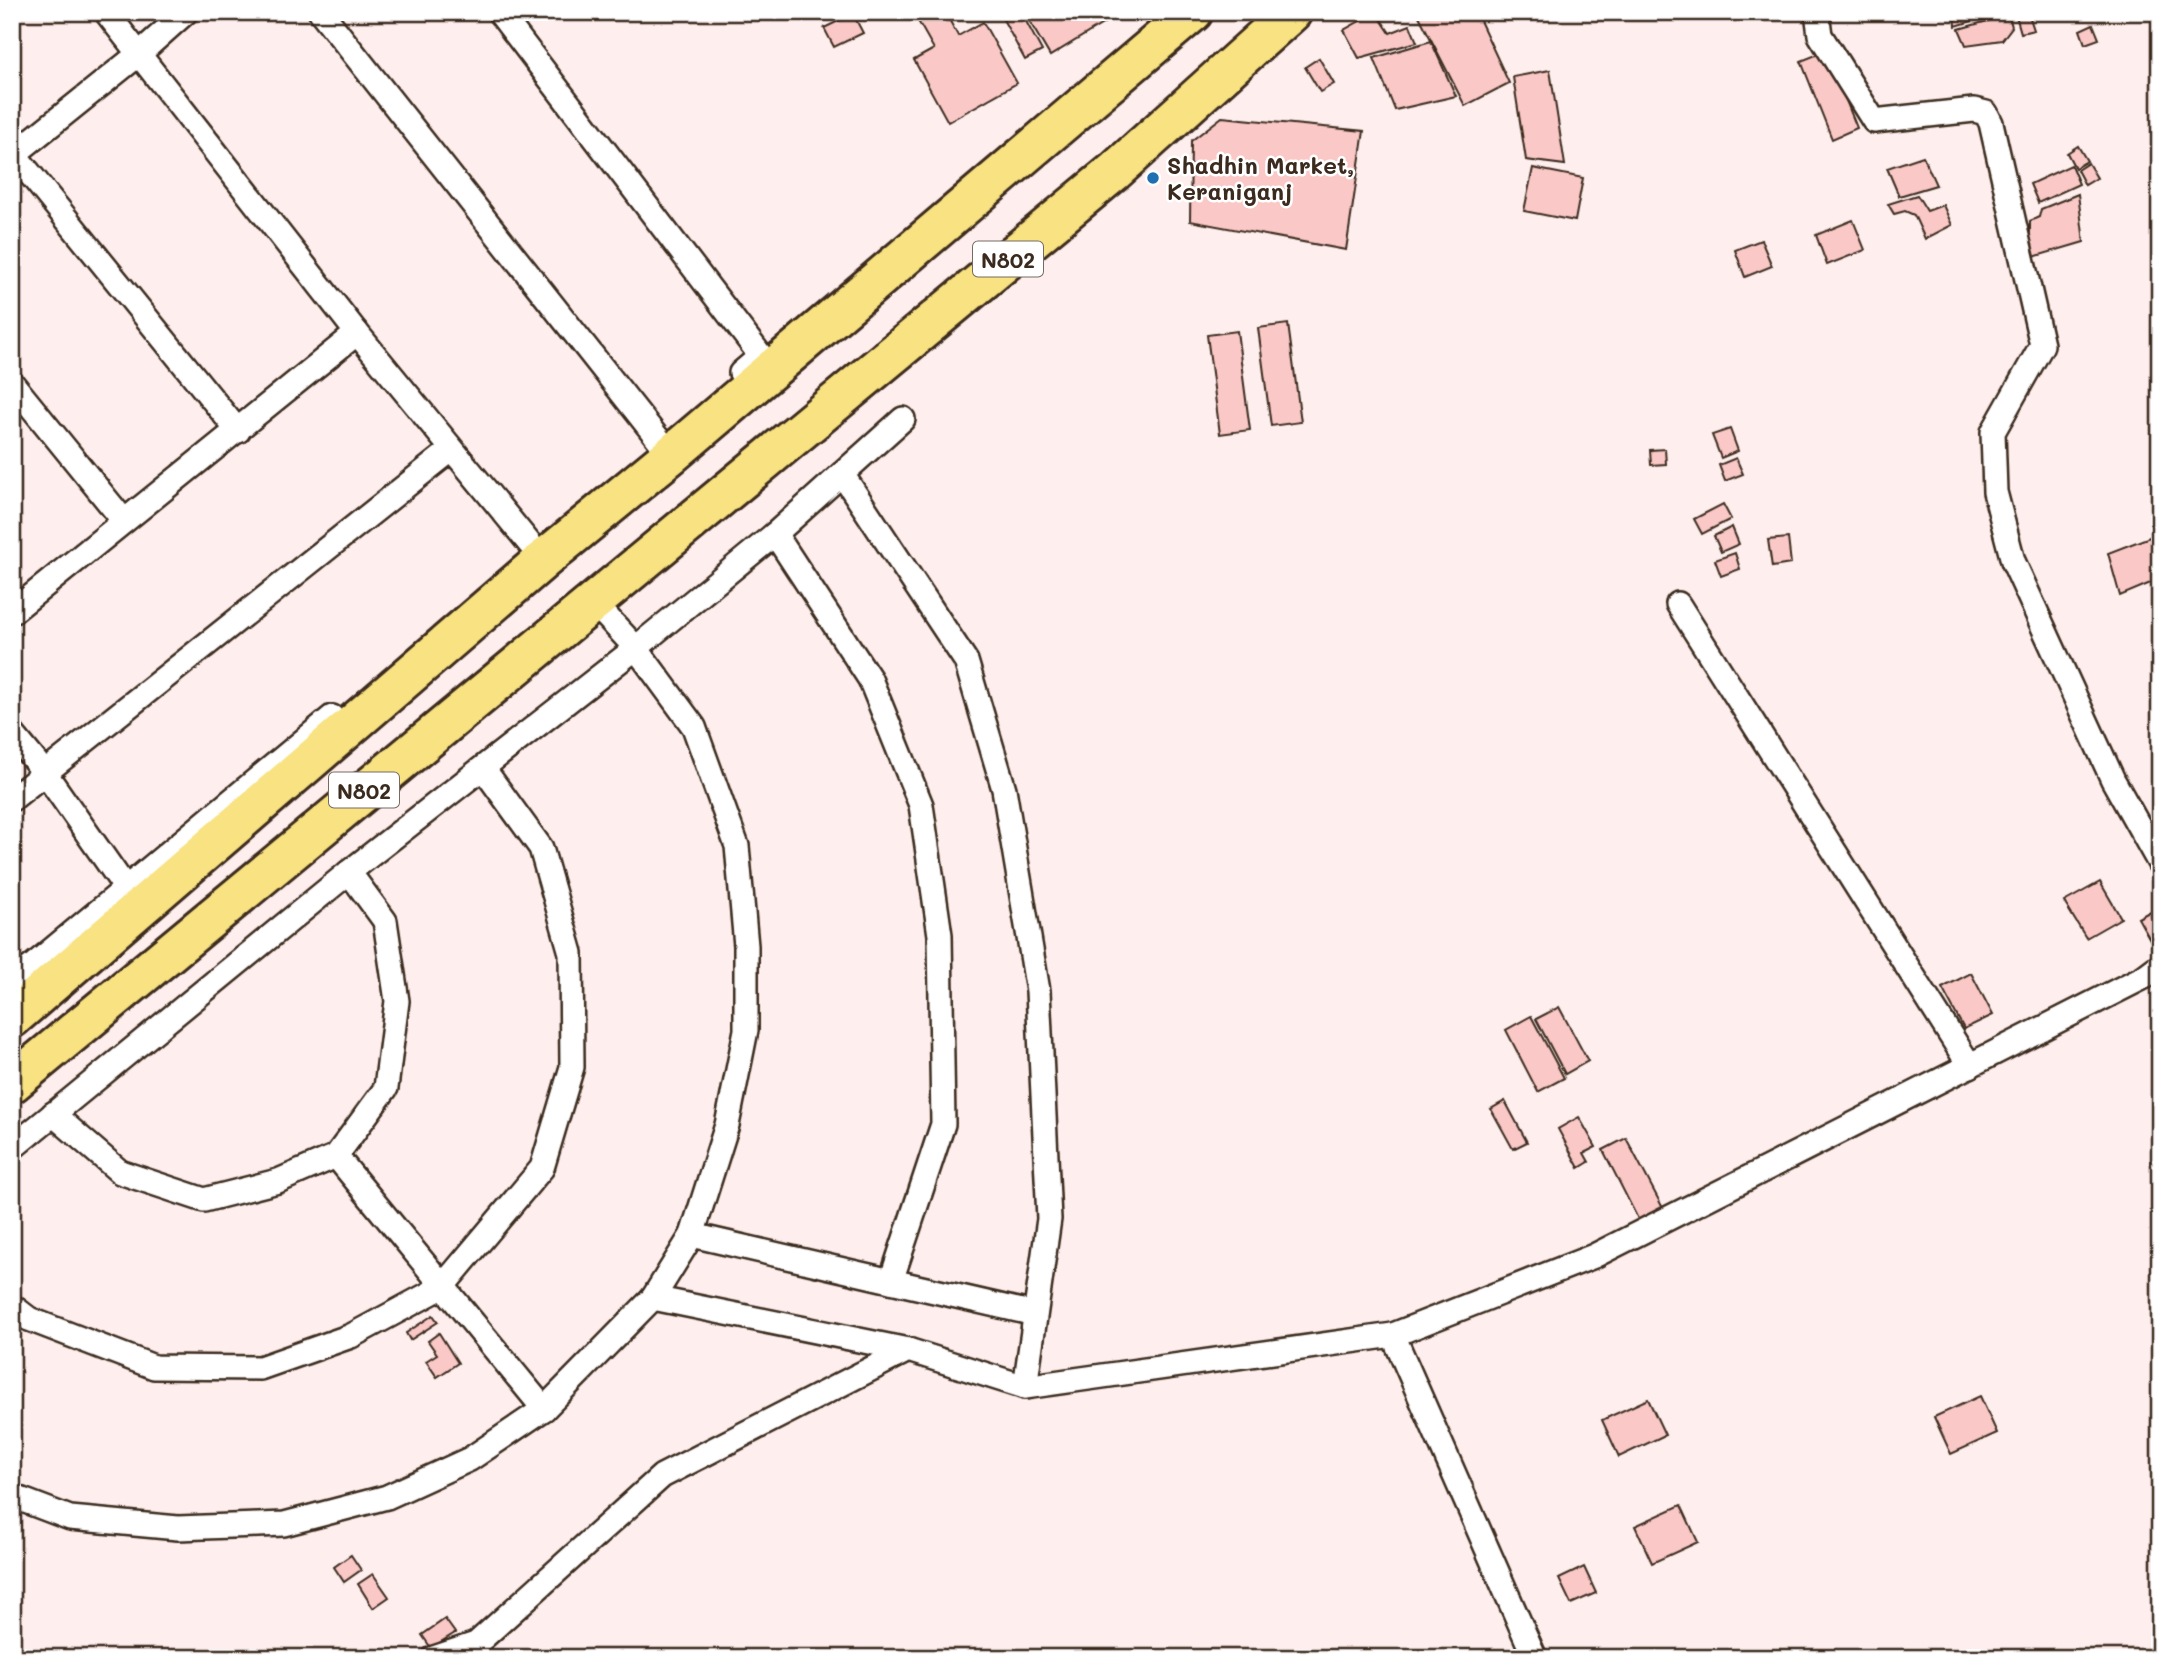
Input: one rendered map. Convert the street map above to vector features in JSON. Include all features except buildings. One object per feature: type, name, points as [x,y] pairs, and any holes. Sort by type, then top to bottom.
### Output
[{"type":"highway","name":"N802","points":[[12,1018],[537,554],[1193,12]]},
{"type":"highway","name":"N802","points":[[12,1083],[1115,171],[1292,12]]},
{"type":"street","points":[[12,983],[537,554],[357,333],[106,12]]},
{"type":"street","points":[[186,12],[139,54],[13,155],[238,431]]},
{"type":"street","points":[[321,12],[666,449],[761,356],[499,12]]},
{"type":"street","points":[[1817,12],[1821,35],[1874,121],[1975,110],[1986,113],[1991,122],[2042,345],[1993,432],[1995,492],[2013,561],[2113,780],[2160,864]]},
{"type":"street","points":[[12,612],[357,333]]},
{"type":"street","points":[[12,383],[124,521]]},
{"type":"street","points":[[12,1148],[349,872],[636,648],[775,534],[903,419]]},
{"type":"street","points":[[12,799],[451,450]]},
{"type":"street","points":[[842,474],[966,661],[1004,789],[1038,991],[1049,1219],[1025,1387]]},
{"type":"street","points":[[775,534],[870,679],[921,805],[940,935],[943,1124],[891,1281]]},
{"type":"street","points":[[12,1496],[70,1518],[178,1528],[284,1524],[387,1497],[470,1459],[544,1409],[653,1298],[692,1235],[726,1125],[746,1030],[747,946],[737,846],[694,727],[636,648],[594,603]]},
{"type":"street","points":[[1678,604],[1970,1066]]},
{"type":"street","points":[[12,733],[45,773],[127,890]]},
{"type":"street","points":[[12,1306],[29,1319],[154,1367],[260,1368],[351,1336],[442,1287],[542,1168],[572,1066],[571,953],[541,848],[483,768]]},
{"type":"street","points":[[53,1114],[120,1172],[204,1200],[278,1181],[336,1156],[386,1088],[397,1001],[385,921],[349,872]]},
{"type":"street","points":[[653,1298],[908,1350],[1025,1387],[1393,1335],[1594,1256],[2144,977],[2160,965]]},
{"type":"street","points":[[336,1156],[544,1409]]},
{"type":"street","points":[[692,1235],[1035,1314]]},
{"type":"street","points":[[1393,1335],[1535,1658]]},
{"type":"street","points":[[434,1658],[476,1644],[662,1476],[908,1350]]},
{"type":"place","name":"Shadhin Market, Keraniganj","points":[[1153,178]]}]
